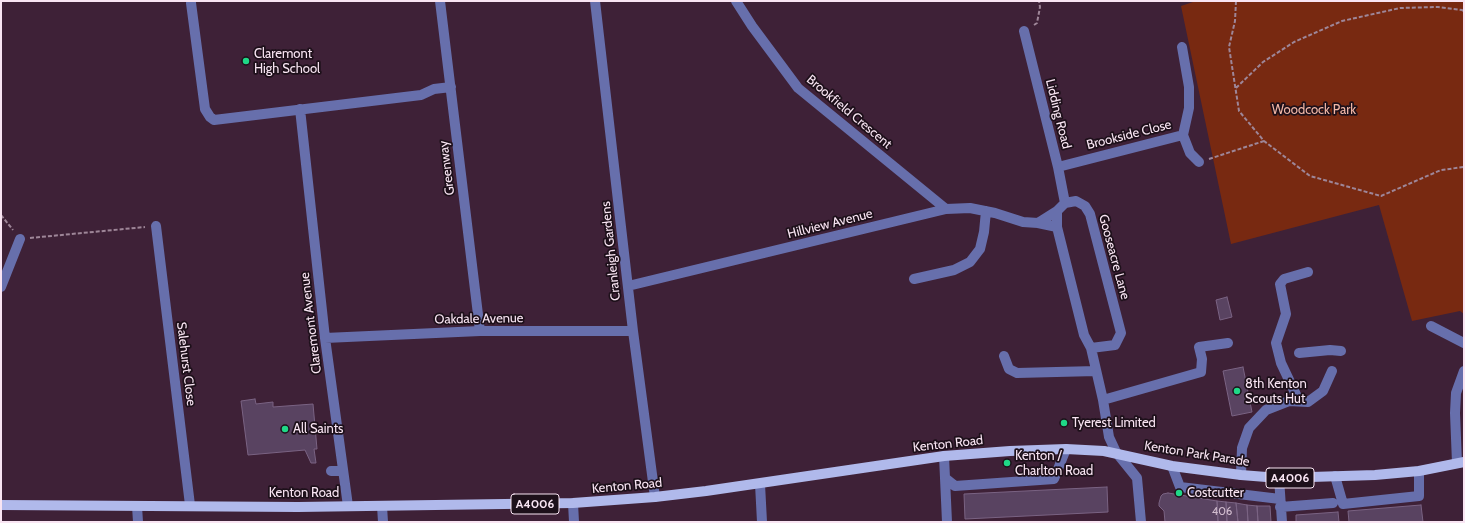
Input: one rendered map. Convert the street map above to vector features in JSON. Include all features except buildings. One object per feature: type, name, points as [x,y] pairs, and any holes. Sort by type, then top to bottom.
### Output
[{"type":"main road","name":"Kenton Road","points":[[1,505],[382,506],[573,503],[655,497],[760,484],[944,456],[1010,451],[1066,449],[1116,452]]},
{"type":"main road","name":"Kenton Park Parade","points":[[1116,452],[1172,466],[1240,475],[1279,478],[1375,475],[1419,471],[1461,463]]},
{"type":"street","name":"Greenway","points":[[440,1],[480,331]]},
{"type":"street","name":"Cranleigh Gardens","points":[[596,1],[633,331],[655,497]]},
{"type":"street","name":"Brookfield Crescent","points":[[736,1],[752,26],[798,88],[946,209]]},
{"type":"street","points":[[191,3],[205,109],[214,120],[421,95],[434,89],[450,87]]},
{"type":"street","name":"Lidding Road","points":[[1024,31],[1058,167],[1065,203]]},
{"type":"street","name":"Brookside Close","points":[[1182,47],[1189,88],[1189,108],[1183,135],[1190,153],[1199,162]]},
{"type":"street","name":"Claremont Avenue","points":[[300,109],[325,338],[348,506]]},
{"type":"street","name":"Brookside Close","points":[[1058,167],[1183,135]]},
{"type":"street","name":"Gooseacre Lane","points":[[1065,203],[1076,201],[1085,206],[1090,214],[1121,333],[1115,345],[1091,348]]},
{"type":"street","points":[[1038,223],[1065,203]]},
{"type":"street","name":"Hillview Avenue","points":[[628,286],[946,209],[970,208],[1023,222],[1038,223],[1058,228]]},
{"type":"street","points":[[1056,210],[1058,228],[1084,335],[1091,348],[1103,400],[1109,437],[1116,452],[1137,478],[1141,522]]},
{"type":"street","points":[[914,279],[954,270],[970,262],[980,249],[984,232],[986,211]]},
{"type":"street","name":"Salehurst Close","points":[[156,226],[190,506]]},
{"type":"street","points":[[1,287],[20,239]]},
{"type":"street","points":[[1299,402],[1281,363],[1276,343],[1286,314],[1280,284],[1284,279],[1308,272]]},
{"type":"street","points":[[1431,326],[1464,343]]},
{"type":"street","name":"Oakdale Avenue","points":[[325,338],[480,331],[633,331]]},
{"type":"street","points":[[1103,400],[1201,372],[1202,359],[1199,347],[1228,343]]},
{"type":"street","points":[[1299,353],[1330,350],[1340,351]]},
{"type":"street","points":[[1004,356],[1009,369],[1017,373],[1096,371]]},
{"type":"street","points":[[1240,475],[1242,448],[1249,428],[1266,410],[1289,401],[1308,402],[1323,391],[1332,371]]},
{"type":"street","points":[[1461,463],[1459,413],[1456,393],[1464,371]]},
{"type":"street","points":[[945,478],[955,486],[1054,479],[1066,449]]},
{"type":"street","points":[[944,456],[947,522]]},
{"type":"street","points":[[1172,466],[1180,487],[1280,503],[1333,503]]},
{"type":"street","points":[[331,471],[343,470]]},
{"type":"street","points":[[1336,476],[1343,504],[1419,496],[1419,471]]},
{"type":"street","points":[[1279,478],[1282,522]]},
{"type":"street","points":[[760,484],[762,522]]},
{"type":"street","points":[[573,503],[574,522]]},
{"type":"street","points":[[137,506],[138,522]]},
{"type":"street","points":[[382,506],[383,522]]},
{"type":"path","points":[[1024,31],[1038,23],[1040,7],[1039,1]]},
{"type":"path","points":[[1236,1],[1236,21],[1229,47],[1239,111],[1264,141],[1310,176],[1381,196],[1441,170],[1464,167]]},
{"type":"path","points":[[1236,88],[1263,62],[1294,42],[1342,21],[1400,8],[1438,7],[1462,10],[1464,12]]},
{"type":"path","points":[[1199,162],[1264,141]]},
{"type":"path","points":[[1,215],[20,239],[156,226]]},
{"type":"green space","name":"Woodcock Park","points":[[1196,1],[1464,1],[1464,314],[1460,311],[1412,321],[1379,205],[1231,244],[1181,6]]},
{"type":"place","name":"Claremont High School","points":[[246,61]]},
{"type":"place","name":"8th Kenton Scouts Hut","points":[[1237,391]]},
{"type":"place","name":"Tyerest Limited","points":[[1064,423]]},
{"type":"place","name":"All Saints","points":[[285,429]]},
{"type":"place","name":"Kenton / Charlton Road","points":[[1007,463]]},
{"type":"place","name":"Costcutter","points":[[1179,493]]}]
